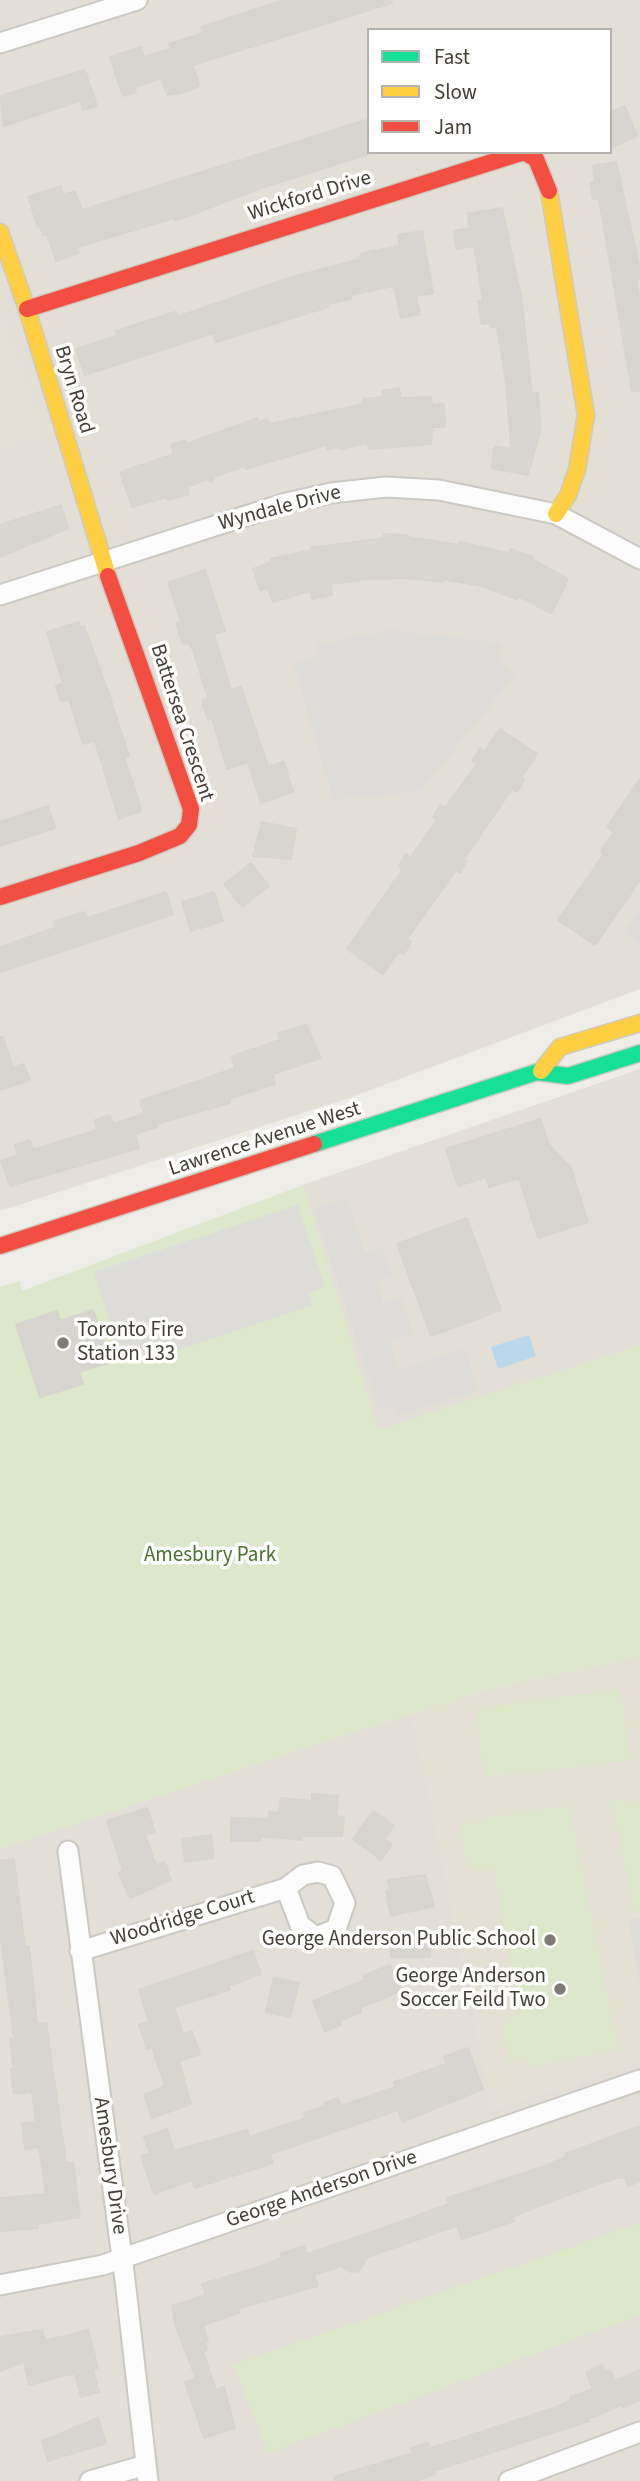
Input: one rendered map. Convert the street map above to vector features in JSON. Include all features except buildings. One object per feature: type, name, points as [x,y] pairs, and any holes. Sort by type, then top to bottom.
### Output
[{"type":"street","points":[[0,43],[137,0]]},
{"type":"street","name":"Wickford Drive","points":[[27,309],[518,154]]},
{"type":"street","name":"Wickford Drive","points":[[527,154],[536,159],[547,181],[586,415],[578,470],[568,495],[556,514]]},
{"type":"street","name":"Bryn Road","points":[[0,232],[27,309],[103,561]]},
{"type":"street","name":"Wyndale Drive","points":[[0,595],[286,503],[366,488],[439,490],[556,514],[640,559]]},
{"type":"street","name":"Battersea Crescent","points":[[0,897],[161,845],[180,836],[189,825],[191,809],[175,757],[103,561]]},
{"type":"street","name":"Lawrence Avenue West","points":[[541,1071],[560,1047],[640,1023]]},
{"type":"street","name":"Lawrence Avenue West","points":[[0,1246],[541,1071],[568,1076],[640,1053]]},
{"type":"street","name":"Amesbury Drive","points":[[68,1851],[147,2473]]},
{"type":"street","name":"Woodridge Court","points":[[80,1951],[286,1888]]},
{"type":"street","name":"George Anderson Drive","points":[[0,2285],[103,2265],[640,2080]]},
{"type":"street","points":[[509,2481],[640,2432]]},
{"type":"street","points":[[90,2481],[147,2473]]},
{"type":"shaded area","points":[[0,0],[640,0],[640,989],[349,1098],[0,1211]]},
{"type":"shaded area","points":[[0,309],[44,434],[0,449]]},
{"type":"shaded area","points":[[393,630],[501,643],[499,663],[516,674],[421,791],[333,800],[294,665],[320,653],[317,644]]},
{"type":"shaded area","points":[[640,908],[640,944],[624,932]]},
{"type":"shaded area","points":[[640,1069],[640,1345],[378,1431],[303,1185]]},
{"type":"shaded area","points":[[347,1198],[365,1253],[383,1248],[392,1277],[376,1282],[383,1303],[401,1297],[413,1334],[389,1341],[398,1370],[465,1349],[478,1390],[398,1416],[394,1405],[379,1410],[314,1209]]},
{"type":"shaded area","points":[[298,1205],[325,1287],[309,1293],[313,1305],[142,1362],[138,1351],[121,1356],[94,1272]]},
{"type":"shaded area","name":"George Anderson Public School","points":[[640,1656],[640,2062],[494,2108],[413,1713],[481,1691]]},
{"type":"shaded area","points":[[413,1713],[494,2108],[640,2062],[640,2481],[0,2481],[0,1848]]},
{"type":"shaded area","points":[[640,1918],[640,1984],[629,1920]]},
{"type":"green space","name":"Amesbury Park","points":[[303,1185],[378,1430],[640,1345],[640,1656],[481,1691],[0,1848],[0,1287],[20,1281],[22,1291]]},
{"type":"green space","points":[[620,1689],[631,1760],[484,1777],[476,1709]]},
{"type":"green space","points":[[624,1800],[624,1804],[640,1802],[640,1911],[634,1912],[612,1801]]},
{"type":"green space","name":"George Anderson Soccer Feild Two","points":[[569,1806],[618,2049],[528,2067],[525,2056],[508,2062],[504,2031],[507,2022],[519,2013],[494,1866],[477,1871],[466,1859],[460,1825],[486,1821],[485,1818]]},
{"type":"green space","points":[[640,2223],[640,2315],[268,2453],[233,2365]]},
{"type":"water","points":[[529,1335],[536,1356],[498,1369],[491,1347]]},
{"type":"traffic: fast","points":[[314,1144],[537,1072],[568,1076],[640,1053]]},
{"type":"traffic: slow","points":[[549,191],[586,415],[577,470],[568,495],[556,514]]},
{"type":"traffic: slow","points":[[0,232],[27,309],[108,576]]},
{"type":"traffic: slow","points":[[541,1071],[560,1047],[640,1023]]},
{"type":"traffic: jam","points":[[27,309],[518,154]]},
{"type":"traffic: jam","points":[[527,154],[536,159],[549,191]]},
{"type":"traffic: jam","points":[[0,897],[139,853],[180,836],[189,825],[191,809],[108,576]]},
{"type":"traffic: jam","points":[[0,1246],[314,1144]]},
{"type":"place","name":"Toronto Fire Station 133","points":[[63,1343]]},
{"type":"place","name":"George Anderson Public School","points":[[550,1940]]},
{"type":"place","name":"George Anderson Soccer Feild Two","points":[[560,1989]]}]
